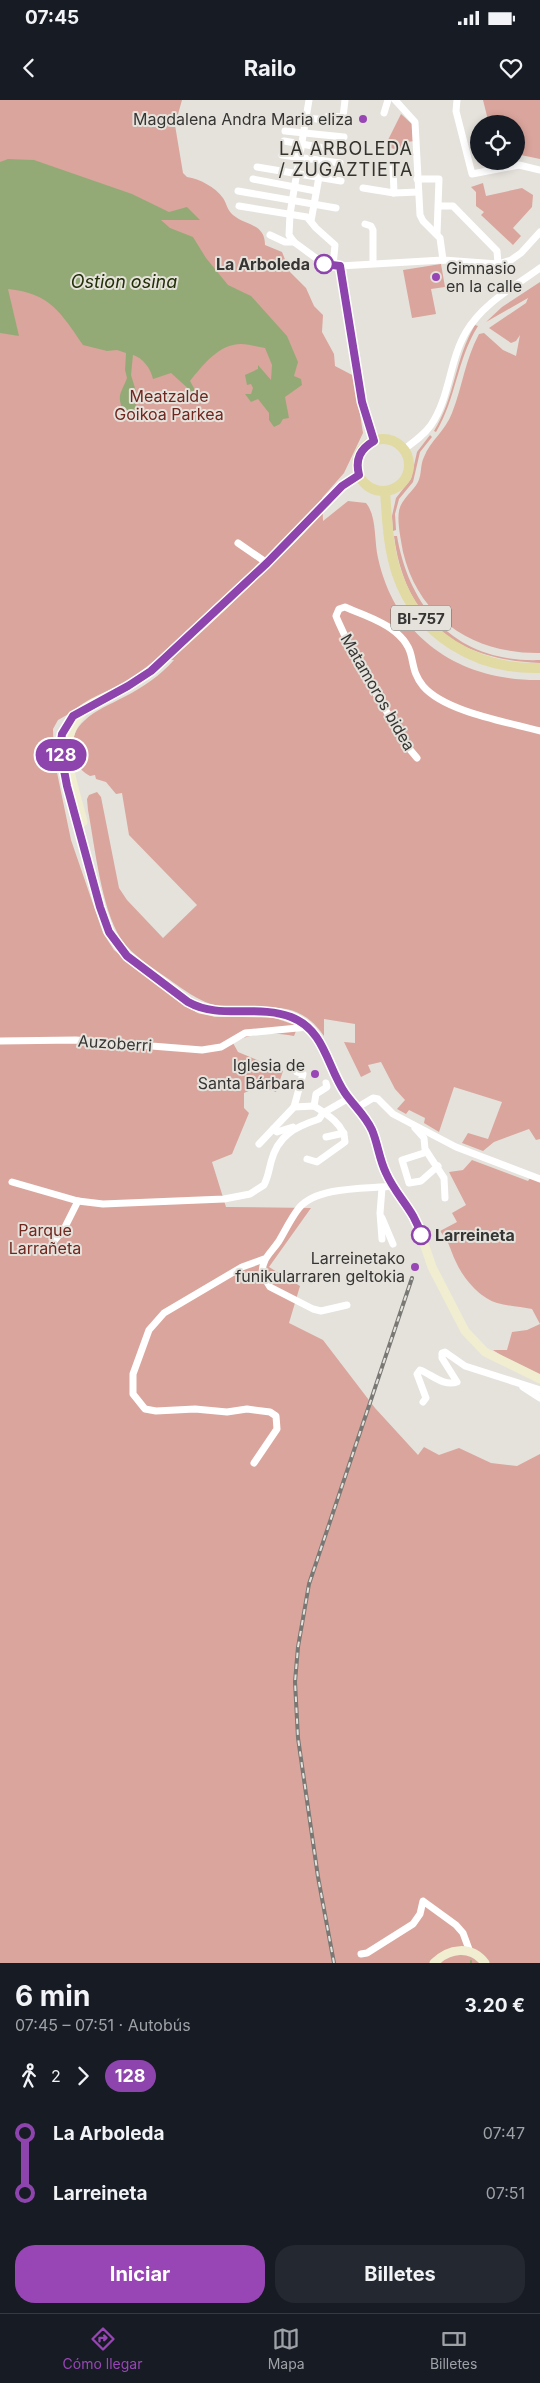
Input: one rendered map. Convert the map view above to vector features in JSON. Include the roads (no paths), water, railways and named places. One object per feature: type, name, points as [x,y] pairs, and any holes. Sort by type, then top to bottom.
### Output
[{"type":"main road","points":[[374,441],[390,441],[403,450],[408,464],[404,479],[399,485],[385,491],[369,487],[359,475],[358,459],[367,445],[374,441]]},
{"type":"main road","name":"BI-757","points":[[385,491],[388,534],[397,574],[409,601],[424,622],[459,650],[480,660],[519,668],[540,668]]},
{"type":"street","points":[[309,100],[290,214],[289,235],[294,242],[324,264],[336,266],[443,260],[498,264],[511,260],[521,253],[540,232]]},
{"type":"street","points":[[307,118],[327,120],[328,116],[343,117],[345,100]]},
{"type":"street","points":[[378,100],[389,100],[384,113]]},
{"type":"street","points":[[395,100],[415,122],[418,192],[423,221],[440,238],[443,260]]},
{"type":"street","points":[[457,100],[456,112],[472,174],[519,164],[540,170]]},
{"type":"street","points":[[285,131],[344,137]]},
{"type":"street","points":[[284,141],[342,151]]},
{"type":"street","points":[[282,155],[340,162]]},
{"type":"street","points":[[257,167],[341,181]]},
{"type":"street","points":[[394,167],[394,193]]},
{"type":"street","points":[[253,178],[316,191]]},
{"type":"street","points":[[311,221],[319,178]]},
{"type":"street","points":[[417,179],[439,179],[437,234]]},
{"type":"street","points":[[363,188],[394,193],[418,192]]},
{"type":"street","points":[[238,191],[336,208]]},
{"type":"street","points":[[239,206],[306,217],[335,245],[336,266],[362,402],[374,441]]},
{"type":"street","points":[[439,206],[452,206],[497,251],[498,264]]},
{"type":"street","points":[[365,224],[371,226],[373,230],[373,263]]},
{"type":"street","points":[[270,235],[285,242],[294,242]]},
{"type":"street","points":[[403,450],[420,437],[438,414],[456,353],[474,319],[501,295],[540,268]]},
{"type":"street","points":[[359,475],[342,486],[267,563],[151,671],[70,719],[62,734],[60,749],[67,786],[107,927],[120,949],[188,1002],[200,1009],[215,1012],[276,1013],[292,1018],[308,1027],[322,1045],[341,1086],[358,1107],[373,1132],[386,1174],[415,1217],[424,1247],[442,1290],[471,1339],[494,1357],[540,1379]]},
{"type":"street","points":[[238,543],[267,563]]},
{"type":"street","name":"Matamoros bidea","points":[[417,758],[407,746],[356,660],[336,616],[338,609],[345,607],[357,612],[400,635],[406,643],[413,671],[418,679],[424,687],[447,703],[540,731]]},
{"type":"street","name":"Auzoberri","points":[[0,1040],[76,1040],[202,1050],[225,1044],[245,1033],[308,1027]]},
{"type":"street","points":[[259,1144],[294,1107],[303,1074],[297,1072]]},
{"type":"street","points":[[314,1106],[316,1094],[327,1087],[326,1083]]},
{"type":"street","points":[[273,1129],[277,1132],[320,1119],[323,1113],[349,1098]]},
{"type":"street","points":[[358,1107],[372,1098],[378,1099],[393,1114],[456,1147],[540,1179]]},
{"type":"street","points":[[294,1107],[314,1106],[336,1120],[346,1138],[344,1145],[326,1160],[317,1162],[308,1159]]},
{"type":"street","points":[[414,1124],[414,1128],[424,1138],[427,1152],[438,1166],[445,1184],[445,1198]]},
{"type":"street","points":[[12,1182],[78,1201],[116,1204],[250,1194],[264,1185],[276,1148],[296,1127]]},
{"type":"street","points":[[326,1137],[344,1133]]},
{"type":"street","points":[[427,1152],[402,1160],[409,1183],[421,1181],[438,1166]]},
{"type":"street","points":[[254,1463],[277,1429],[276,1416],[270,1412],[247,1409],[227,1412],[195,1408],[156,1411],[145,1409],[133,1394],[133,1374],[149,1330],[164,1313],[242,1267],[264,1258],[277,1244],[299,1209],[309,1199],[335,1191],[393,1186]]},
{"type":"street","points":[[382,1188],[380,1213],[382,1239]]},
{"type":"street","points":[[54,1241],[64,1229],[78,1201]]},
{"type":"street","points":[[380,1213],[393,1244]]},
{"type":"street","points":[[264,1258],[262,1274],[270,1287],[321,1311],[347,1305]]},
{"type":"street","points":[[423,1402],[426,1398],[417,1374],[420,1370],[434,1378],[451,1384],[457,1382],[442,1358],[443,1352],[465,1366],[540,1390]]},
{"type":"street","points":[[514,1381],[540,1398]]},
{"type":"street","points":[[362,1954],[368,1953],[413,1924],[420,1914],[423,1901],[456,1925],[463,1933],[470,1952],[485,1963]]},
{"type":"street","points":[[434,1963],[452,1952],[470,1952]]},
{"type":"water","name":"Ostion osina","points":[[8,159],[34,160],[132,194],[169,212],[187,207],[200,220],[161,220],[170,228],[193,237],[206,258],[228,285],[251,296],[287,336],[298,362],[294,376],[301,379],[302,385],[285,397],[289,418],[283,419],[280,424],[274,427],[269,420],[269,413],[258,399],[251,402],[245,394],[251,394],[253,388],[251,384],[247,385],[245,375],[258,369],[258,365],[271,380],[272,365],[265,348],[241,344],[219,351],[206,362],[190,381],[195,390],[192,392],[171,373],[153,379],[146,364],[133,355],[131,375],[138,398],[134,411],[123,410],[120,401],[120,394],[127,378],[125,370],[126,353],[117,350],[107,351],[83,345],[61,314],[44,300],[22,291],[8,289],[19,336],[0,333],[0,162]]},
{"type":"railway","points":[[334,1963],[318,1877],[298,1738],[295,1682],[298,1647],[309,1584],[412,1278]]},
{"type":"place","name":"Magdalena Andra Maria eliza","points":[[363,119]]},
{"type":"place","name":"La Arboleda","points":[[324,264]]},
{"type":"place","name":"Gimnasio en la calle","points":[[436,277]]},
{"type":"place","name":"Iglesia de Santa Bárbara","points":[[315,1074]]},
{"type":"place","name":"Larreineta","points":[[421,1235]]},
{"type":"place","name":"Larreinetako funikularraren geltokia","points":[[415,1267]]},
{"type":"district","name":"LA ARBOLEDA / ZUGAZTIETA","points":[[346,158]]},
{"type":"park label","name":"Meatzalde Goikoa Parkea","points":[[169,405]]},
{"type":"park label","name":"Parque Larrañeta","points":[[45,1239]]}]
